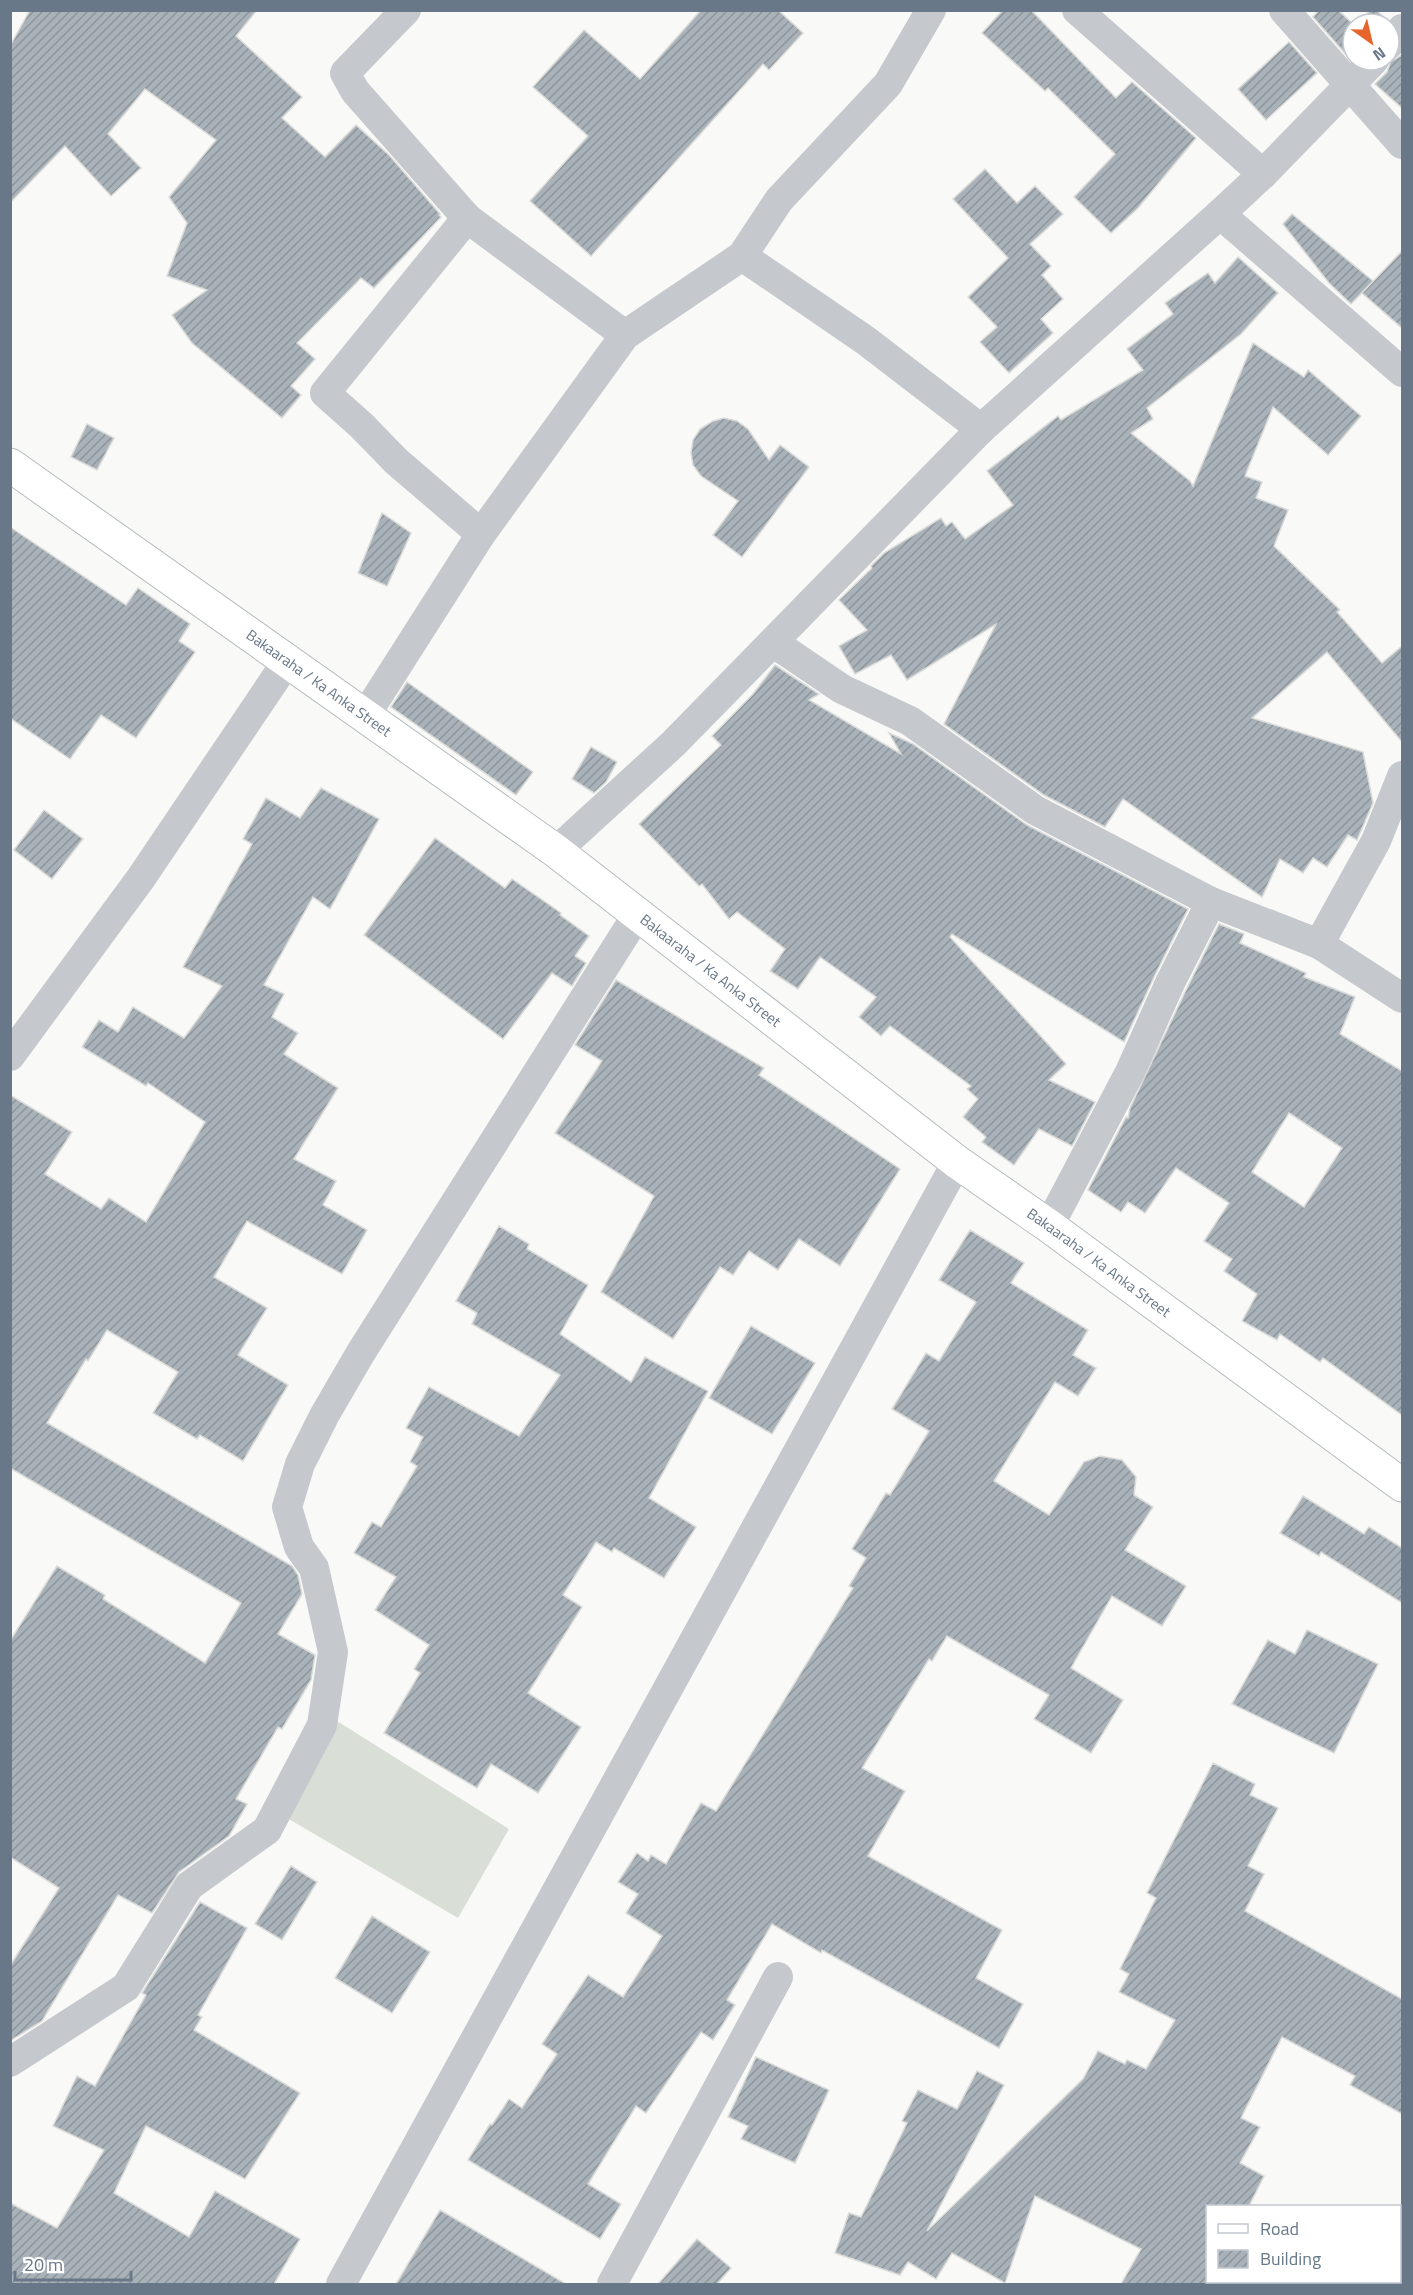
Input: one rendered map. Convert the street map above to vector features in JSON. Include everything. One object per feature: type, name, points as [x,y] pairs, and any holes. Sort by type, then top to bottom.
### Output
[{"type":"street","points":[[406,10],[345,72],[355,91],[466,218],[625,335]]},
{"type":"street","points":[[365,716],[481,534],[625,335],[742,256],[779,200],[888,84],[931,10]]},
{"type":"street","points":[[1077,10],[1263,174]]},
{"type":"street","points":[[1284,10],[1402,144]]},
{"type":"street","points":[[556,851],[673,744],[981,429],[1263,174],[1362,72]]},
{"type":"street","points":[[1220,214],[1402,372]]},
{"type":"street","points":[[466,218],[325,393],[396,461],[481,534]]},
{"type":"street","points":[[742,256],[865,340],[981,429]]},
{"type":"street","name":"Bakaaraha / Ka Anka Street","points":[[10,465],[556,851],[957,1162],[1050,1226],[1402,1485]]},
{"type":"street","points":[[774,643],[842,689],[910,721],[1035,810],[1211,902],[1319,944],[1402,998]]},
{"type":"street","points":[[10,1056],[141,878],[288,660]]},
{"type":"street","points":[[1319,944],[1376,840],[1402,776]]},
{"type":"street","points":[[1050,1226],[1130,1072],[1170,983],[1211,902]]},
{"type":"street","points":[[10,2062],[126,1987],[189,1886],[267,1830],[322,1725],[333,1652],[314,1568],[299,1548],[287,1507],[300,1464],[324,1416],[360,1354],[637,915]]},
{"type":"street","points":[[341,2284],[957,1162]]},
{"type":"street","points":[[612,2284],[778,1977]]},
{"type":"shaded area","points":[[337,1721],[509,1829],[458,1918],[287,1818]]},
{"type":"building","points":[[30,10],[257,10],[236,36],[302,97],[282,118],[325,157],[356,125],[389,155],[440,214],[441,217],[374,288],[361,278],[297,343],[315,359],[291,386],[301,395],[282,418],[192,343],[172,315],[207,290],[167,276],[187,223],[169,197],[216,140],[145,89],[108,134],[141,168],[111,196],[65,146],[10,203],[10,46]]},
{"type":"building","points":[[701,10],[778,10],[803,33],[769,70],[763,64],[591,256],[530,201],[588,136],[533,87],[584,30],[640,79]]},
{"type":"building","points":[[1003,10],[1031,10],[1116,98],[1132,82],[1196,138],[1138,208],[1111,233],[1074,197],[1115,154],[1048,88],[1045,91],[982,33]]},
{"type":"building","points":[[1319,10],[1338,10],[1341,13],[1341,49],[1313,17]]},
{"type":"building","points":[[1289,42],[1317,73],[1266,120],[1238,89]]},
{"type":"building","points":[[1401,56],[1402,108],[1375,84],[1387,72],[1401,72]]},
{"type":"building","points":[[985,169],[1017,203],[1035,186],[1063,214],[1030,244],[1051,266],[1042,275],[1063,299],[1041,319],[1053,333],[1009,373],[980,342],[997,327],[968,297],[1008,258],[953,199]]},
{"type":"building","points":[[1292,214],[1373,281],[1351,304],[1329,283],[1283,224]]},
{"type":"building","points":[[1402,251],[1402,328],[1362,293]]},
{"type":"building","points":[[1238,257],[1278,293],[1241,334],[1147,408],[1153,419],[1131,433],[1190,481],[1193,486],[1253,343],[1304,377],[1308,370],[1361,416],[1328,455],[1273,407],[1245,476],[1262,482],[1256,498],[1288,510],[1274,546],[1340,610],[1337,612],[1382,663],[1402,646],[1402,742],[1327,652],[1252,718],[1363,752],[1373,803],[1357,840],[1348,835],[1327,867],[1313,858],[1303,873],[1280,859],[1262,897],[1123,799],[1105,827],[1044,795],[944,724],[996,624],[907,680],[891,655],[855,674],[839,646],[867,630],[839,600],[884,553],[941,518],[946,526],[952,522],[965,539],[1013,505],[987,471],[1058,416],[1061,420],[1143,370],[1127,349],[1173,314],[1165,303],[1208,273],[1215,283]]},
{"type":"building","points":[[724,418],[737,421],[748,429],[769,460],[780,445],[809,467],[742,557],[713,535],[738,501],[701,476],[693,465],[691,453],[693,440],[700,429],[713,421]]},
{"type":"building","points":[[87,424],[114,438],[97,470],[71,457]]},
{"type":"building","points":[[382,513],[411,533],[387,586],[358,573]]},
{"type":"building","points":[[10,527],[126,605],[138,588],[190,624],[179,641],[195,652],[136,738],[101,715],[70,759],[10,718]]},
{"type":"building","points":[[775,665],[819,694],[809,700],[901,754],[889,733],[913,744],[1027,825],[1188,909],[1124,1042],[952,934],[950,937],[1066,1064],[1049,1080],[1095,1102],[1072,1146],[1039,1129],[1014,1165],[982,1142],[986,1137],[963,1117],[978,1099],[967,1089],[971,1086],[890,1026],[881,1036],[859,1017],[876,997],[820,957],[798,989],[770,971],[785,949],[737,912],[729,919],[702,884],[699,886],[639,824],[721,745],[712,736],[753,694]]},
{"type":"building","points":[[407,682],[533,772],[516,795],[391,707]]},
{"type":"building","points":[[591,747],[617,762],[606,782],[594,793],[572,779]]},
{"type":"building","points":[[321,788],[379,819],[330,909],[313,897],[264,985],[284,994],[272,1017],[298,1033],[284,1054],[338,1088],[294,1159],[336,1181],[323,1205],[367,1230],[342,1274],[247,1221],[214,1277],[267,1308],[238,1355],[288,1385],[243,1461],[200,1435],[197,1439],[153,1413],[178,1372],[107,1330],[88,1361],[86,1359],[47,1423],[292,1566],[298,1575],[302,1594],[278,1634],[315,1655],[311,1680],[282,1729],[278,1727],[236,1799],[247,1804],[229,1836],[179,1872],[152,1913],[118,1895],[42,2021],[10,2041],[10,1966],[59,1888],[10,1857],[10,1641],[57,1566],[105,1595],[103,1599],[205,1663],[241,1603],[10,1468],[10,1095],[72,1132],[45,1174],[101,1209],[109,1198],[146,1222],[205,1122],[148,1083],[146,1086],[82,1047],[99,1020],[118,1032],[133,1007],[184,1038],[222,986],[183,967],[252,844],[243,839],[266,798],[300,818]]},
{"type":"building","points":[[44,810],[83,839],[52,879],[14,850]]},
{"type":"building","points":[[435,838],[505,888],[512,879],[561,913],[560,915],[589,936],[575,956],[586,963],[572,986],[552,973],[503,1039],[364,935]]},
{"type":"building","points":[[1219,924],[1244,934],[1240,943],[1306,973],[1304,977],[1355,997],[1340,1034],[1402,1071],[1402,1415],[1323,1358],[1320,1362],[1280,1334],[1277,1340],[1242,1321],[1257,1294],[1224,1271],[1232,1259],[1204,1241],[1229,1203],[1176,1168],[1145,1213],[1128,1202],[1121,1212],[1088,1190],[1126,1117],[1128,1118],[1130,1108]],"holes":[[[1289,1113],[1342,1148],[1304,1207],[1252,1172]]]},
{"type":"building","points":[[616,980],[764,1068],[759,1075],[900,1169],[840,1266],[799,1239],[778,1270],[749,1251],[733,1275],[720,1267],[673,1339],[601,1292],[654,1196],[555,1133],[602,1061],[575,1045]]},
{"type":"building","points":[[499,1226],[529,1244],[527,1249],[588,1285],[560,1334],[631,1382],[645,1357],[708,1391],[649,1498],[696,1527],[664,1578],[614,1548],[612,1552],[596,1542],[563,1595],[582,1607],[528,1693],[581,1727],[538,1793],[491,1764],[477,1788],[384,1733],[420,1673],[414,1669],[429,1645],[375,1610],[396,1577],[354,1553],[372,1522],[381,1527],[417,1466],[410,1462],[423,1437],[406,1428],[429,1387],[519,1436],[560,1375],[472,1324],[477,1313],[456,1301]]},
{"type":"building","points":[[970,1230],[1024,1263],[1011,1283],[1088,1330],[1073,1355],[1096,1368],[1078,1396],[1055,1382],[994,1481],[1049,1515],[1084,1462],[1100,1456],[1122,1460],[1136,1477],[1134,1495],[1153,1507],[1125,1550],[1186,1586],[1162,1626],[1112,1596],[1071,1668],[1123,1700],[1091,1753],[1034,1719],[1049,1695],[947,1636],[932,1661],[929,1659],[862,1768],[905,1791],[868,1856],[1002,1930],[976,1978],[1023,2004],[999,2048],[822,1950],[821,1953],[772,1924],[727,2000],[735,2005],[713,2040],[701,2032],[646,2113],[636,2106],[588,2184],[621,2204],[600,2239],[468,2160],[490,2124],[492,2125],[509,2099],[522,2108],[557,2054],[542,2044],[588,1975],[623,1997],[662,1936],[626,1913],[638,1894],[618,1882],[637,1853],[648,1861],[651,1855],[666,1864],[701,1803],[716,1811],[853,1588],[849,1586],[866,1558],[852,1549],[886,1493],[890,1495],[929,1431],[892,1409],[926,1353],[939,1361],[976,1302],[939,1280]]},
{"type":"building","points":[[751,1326],[815,1363],[772,1434],[709,1398]]},
{"type":"building","points":[[1303,1496],[1364,1534],[1369,1527],[1402,1548],[1402,1603],[1321,1552],[1319,1556],[1280,1533]]},
{"type":"building","points":[[1307,1630],[1378,1664],[1334,1753],[1232,1704],[1268,1640],[1295,1654]]},
{"type":"building","points":[[1213,1763],[1255,1784],[1250,1795],[1278,1808],[1248,1866],[1264,1874],[1245,1911],[1402,1999],[1402,2114],[1350,2085],[1355,2076],[1282,2037],[1241,2118],[1260,2127],[1240,2163],[1264,2176],[1250,2205],[1206,2205],[1206,2283],[1208,2284],[1121,2284],[1141,2249],[1035,2196],[1005,2283],[952,2253],[936,2279],[908,2262],[900,2275],[835,2253],[849,2213],[861,2217],[907,2123],[902,2121],[918,2090],[957,2109],[977,2071],[1004,2085],[927,2231],[1083,2079],[1098,2051],[1125,2064],[1127,2060],[1146,2069],[1175,2020],[1119,1992],[1129,1974],[1120,1969],[1156,1898],[1147,1893]]},
{"type":"building","points":[[291,1866],[317,1882],[282,1940],[255,1924]]},
{"type":"building","points":[[200,1902],[247,1928],[198,2015],[202,2017],[194,2030],[300,2093],[245,2179],[146,2126],[114,2193],[189,2237],[215,2191],[300,2239],[274,2284],[10,2284],[10,2203],[57,2228],[104,2150],[53,2126],[77,2076],[95,2086],[146,1995],[142,1993]]},
{"type":"building","points":[[372,1916],[430,1952],[392,2013],[335,1978]]},
{"type":"building","points":[[756,2057],[829,2090],[795,2163],[741,2139],[748,2126],[728,2117]]},
{"type":"building","points":[[440,2210],[566,2284],[396,2284]]},
{"type":"building","points":[[697,2239],[731,2268],[717,2284],[658,2284]]}]
